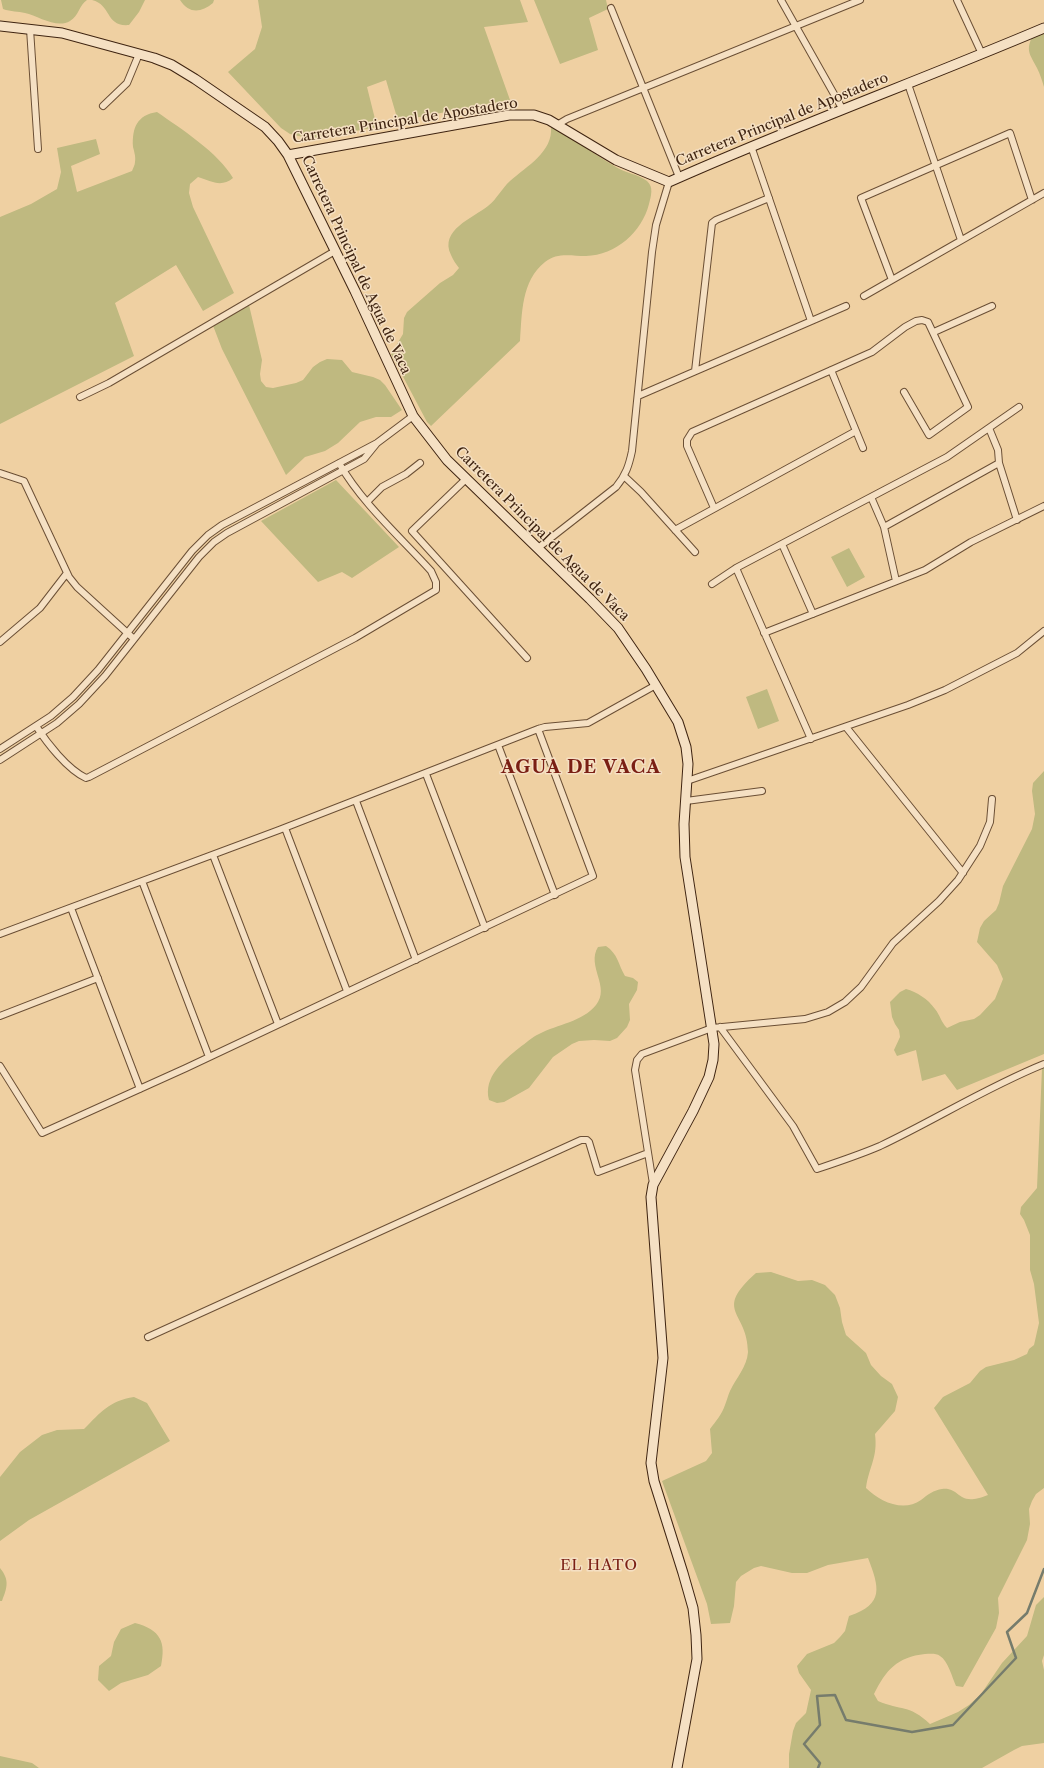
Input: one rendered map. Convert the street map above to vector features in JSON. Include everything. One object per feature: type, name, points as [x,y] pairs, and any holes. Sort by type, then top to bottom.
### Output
[{"type":"street","points":[[781,0],[843,110]]},
{"type":"street","points":[[558,125],[567,119],[860,0]]},
{"type":"street","points":[[957,0],[982,54]]},
{"type":"street","points":[[611,8],[679,177]]},
{"type":"street","name":"Carretera Principal de Apostadero","points":[[0,26],[62,33],[139,54],[172,65],[265,127],[288,154],[509,116],[534,115],[558,125],[616,160],[669,182],[750,146],[908,84],[1044,28]]},
{"type":"street","points":[[30,29],[38,149]]},
{"type":"street","points":[[103,106],[126,83],[139,54]]},
{"type":"street","points":[[908,84],[961,240]]},
{"type":"street","points":[[892,280],[861,198],[1010,133],[1032,200]]},
{"type":"street","points":[[750,146],[811,321]]},
{"type":"street","name":"Carretera Principal de Agua de Vaca","points":[[288,154],[413,416],[431,441],[466,479],[618,628],[656,685],[670,708],[684,736],[688,764],[684,824],[684,857],[716,1027],[713,1060],[709,1077],[690,1118],[654,1185],[651,1197],[651,1217],[663,1358],[651,1463],[654,1481],[691,1601],[696,1635],[697,1659],[688,1715],[677,1768]]},
{"type":"street","points":[[538,548],[616,487],[625,477],[632,450],[655,232],[669,182]]},
{"type":"street","points":[[864,296],[1044,193]]},
{"type":"street","points":[[695,371],[712,223],[769,198]]},
{"type":"street","points":[[80,397],[109,382],[335,251]]},
{"type":"street","points":[[638,396],[846,306]]},
{"type":"street","points":[[934,332],[992,306]]},
{"type":"street","points":[[714,508],[689,452],[687,440],[689,434],[692,432],[872,352],[906,327],[922,320],[928,322],[934,332],[968,407],[929,435],[904,392]]},
{"type":"street","points":[[831,370],[863,448]]},
{"type":"street","points":[[712,584],[736,568],[947,457],[1018,407]]},
{"type":"street","points":[[0,749],[51,716],[73,697],[98,670],[192,551],[208,535],[222,525],[377,443],[413,416]]},
{"type":"street","points":[[989,428],[998,450],[999,463],[1017,520]]},
{"type":"street","points":[[675,530],[856,431]]},
{"type":"street","points":[[0,760],[57,723],[79,704],[105,676],[199,557],[214,542],[227,533],[369,456],[377,443]]},
{"type":"street","points":[[36,726],[57,753],[78,774],[86,778],[90,778],[355,638],[432,594],[436,590],[437,586],[435,576],[367,502],[338,463]]},
{"type":"street","points":[[367,502],[382,487],[406,474],[420,463]]},
{"type":"street","points":[[884,527],[999,463]]},
{"type":"street","points":[[0,473],[20,479],[28,487],[67,574],[77,587],[134,639]]},
{"type":"street","points":[[625,477],[641,492],[695,552]]},
{"type":"street","points":[[466,479],[412,532],[527,658]]},
{"type":"street","points":[[870,497],[884,527],[896,581]]},
{"type":"street","points":[[764,633],[925,570],[970,542],[1044,506]]},
{"type":"street","points":[[782,544],[813,614]]},
{"type":"street","points":[[736,568],[811,739]]},
{"type":"street","points":[[0,642],[40,608],[67,574]]},
{"type":"street","points":[[687,781],[914,703],[984,671],[1017,653],[1044,631]]},
{"type":"street","points":[[0,934],[356,801],[538,729],[588,723],[656,685]]},
{"type":"street","points":[[846,727],[963,873]]},
{"type":"street","points":[[0,1066],[42,1133],[209,1057],[593,876],[538,729]]},
{"type":"street","points":[[498,745],[555,895]]},
{"type":"street","points":[[426,774],[485,928]]},
{"type":"street","points":[[686,801],[762,791]]},
{"type":"street","points":[[654,1185],[635,1070],[637,1060],[642,1054],[716,1027],[806,1019],[828,1012],[845,1002],[861,987],[893,943],[938,901],[963,873],[983,840],[990,822],[992,799]]},
{"type":"street","points":[[356,801],[416,960]]},
{"type":"street","points":[[285,828],[347,991]]},
{"type":"street","points":[[213,855],[278,1024]]},
{"type":"street","points":[[142,881],[209,1057]]},
{"type":"street","points":[[71,908],[140,1089]]},
{"type":"street","points":[[0,1016],[98,978]]},
{"type":"street","points":[[716,1027],[793,1126],[817,1169],[847,1160],[880,1145],[942,1113],[1044,1064]]},
{"type":"street","points":[[148,1337],[581,1140],[587,1140],[589,1142],[598,1172],[648,1153]]},
{"type":"shaded area","points":[[1,0],[87,0],[84,2],[73,19],[59,24],[25,13],[3,9]]},
{"type":"shaded area","points":[[92,0],[145,0],[139,12],[129,25],[121,25],[112,19],[103,6]]},
{"type":"shaded area","points":[[180,0],[214,0],[213,3],[204,9],[191,10],[187,8]]},
{"type":"shaded area","points":[[258,0],[520,0],[528,22],[484,27],[510,100],[398,121],[386,80],[367,87],[377,127],[312,139],[290,134],[281,128],[228,72],[255,49],[262,27]]},
{"type":"shaded area","points":[[534,0],[606,0],[608,9],[589,18],[598,50],[560,64]]},
{"type":"shaded area","points":[[1044,31],[1044,87],[1029,52],[1029,45],[1033,35]]},
{"type":"shaded area","points":[[157,112],[209,150],[227,169],[233,178],[224,183],[216,183],[198,177],[190,184],[189,193],[193,207],[234,293],[203,311],[176,265],[115,303],[134,356],[0,424],[0,217],[31,204],[57,189],[61,172],[57,148],[96,139],[100,154],[71,166],[77,192],[132,171],[135,164],[133,140],[135,128],[140,119]]},
{"type":"shaded area","points":[[556,126],[608,162],[647,181],[651,186],[651,198],[646,214],[634,232],[626,240],[608,251],[597,255],[586,256],[564,255],[554,257],[545,262],[537,270],[527,288],[522,309],[520,341],[431,426],[427,422],[391,354],[403,334],[404,318],[407,312],[440,283],[453,275],[459,268],[452,257],[449,246],[450,238],[453,232],[467,220],[482,211],[497,197],[510,181],[538,158],[548,144],[551,136],[551,127]]},
{"type":"shaded area","points":[[249,305],[262,360],[260,374],[261,381],[266,387],[273,388],[296,383],[303,380],[313,367],[320,362],[327,359],[342,360],[352,372],[380,380],[402,410],[391,417],[376,417],[360,422],[338,443],[325,451],[305,457],[286,475],[222,349],[212,323]]},
{"type":"shaded area","points":[[336,480],[399,547],[352,578],[342,572],[318,582],[261,521]]},
{"type":"shaded area","points":[[849,548],[865,577],[847,587],[831,557]]},
{"type":"shaded area","points":[[767,689],[779,721],[758,729],[746,697]]},
{"type":"shaded area","points":[[1044,771],[1044,1054],[957,1090],[945,1074],[922,1081],[916,1050],[897,1056],[894,1050],[900,1037],[899,1030],[892,1017],[890,1002],[900,992],[906,989],[914,992],[922,996],[932,1005],[947,1028],[960,1022],[974,1019],[980,1015],[995,999],[1003,979],[997,965],[977,942],[980,928],[984,921],[996,910],[1003,886],[1032,829],[1035,814],[1032,791],[1033,783]]},
{"type":"shaded area","points":[[606,946],[613,952],[625,976],[633,978],[638,982],[637,990],[629,1004],[630,1020],[627,1027],[617,1038],[610,1041],[579,1041],[572,1044],[553,1057],[529,1088],[504,1102],[497,1103],[489,1100],[489,1084],[492,1077],[507,1058],[534,1037],[577,1019],[590,1011],[596,1005],[600,998],[601,991],[596,969],[595,954],[598,947]]},
{"type":"shaded area","points":[[1042,1068],[1044,1068],[1044,1488],[1036,1494],[1032,1501],[1029,1509],[1030,1524],[1027,1540],[998,1598],[999,1613],[996,1628],[963,1687],[956,1686],[948,1665],[943,1658],[937,1654],[925,1654],[907,1658],[894,1666],[883,1678],[874,1694],[878,1701],[916,1713],[930,1724],[958,1712],[969,1705],[981,1694],[1002,1663],[1027,1636],[1036,1605],[1044,1597],[1044,1655],[1042,1661],[1044,1670],[1044,1743],[1022,1746],[982,1768],[789,1768],[789,1754],[793,1731],[796,1723],[806,1713],[811,1690],[799,1673],[797,1666],[807,1654],[834,1643],[845,1631],[849,1616],[869,1606],[874,1600],[876,1593],[875,1578],[868,1558],[828,1565],[807,1573],[792,1573],[761,1566],[754,1568],[741,1576],[736,1582],[734,1606],[730,1623],[711,1624],[707,1604],[662,1481],[706,1461],[712,1453],[710,1429],[719,1417],[730,1391],[746,1363],[748,1352],[747,1338],[734,1304],[736,1296],[743,1286],[756,1273],[771,1272],[798,1281],[812,1280],[825,1285],[835,1295],[840,1308],[846,1335],[866,1353],[871,1365],[881,1376],[892,1384],[898,1397],[895,1411],[875,1434],[876,1442],[874,1456],[866,1488],[884,1501],[899,1505],[914,1504],[936,1490],[942,1489],[948,1489],[960,1496],[970,1499],[988,1495],[934,1408],[943,1397],[970,1383],[980,1371],[986,1367],[1014,1360],[1027,1354],[1029,1349],[1034,1345],[1039,1323],[1034,1284],[1030,1270],[1030,1235],[1020,1214],[1021,1207],[1037,1188]]},
{"type":"shaded area","points":[[134,1397],[147,1403],[170,1441],[29,1520],[0,1541],[0,1477],[20,1452],[42,1435],[57,1430],[84,1429],[101,1412],[112,1404]]},
{"type":"shaded area","points":[[0,1568],[5,1576],[7,1584],[2,1601],[0,1601]]},
{"type":"shaded area","points":[[135,1623],[151,1629],[160,1638],[163,1650],[161,1666],[148,1675],[121,1683],[109,1691],[98,1680],[99,1666],[111,1656],[114,1642],[121,1629]]},
{"type":"shaded area","points":[[0,1756],[32,1763],[39,1768],[0,1768]]},
{"type":"waterway","points":[[818,1768],[820,1763],[804,1744],[820,1725],[817,1696],[835,1695],[846,1720],[912,1732],[953,1725],[1016,1658],[1007,1632],[1027,1613],[1044,1569]]},
{"type":"district","name":"AGUA DE VACA","points":[[581,768]]},
{"type":"district","name":"EL HATO","points":[[599,1566]]}]
